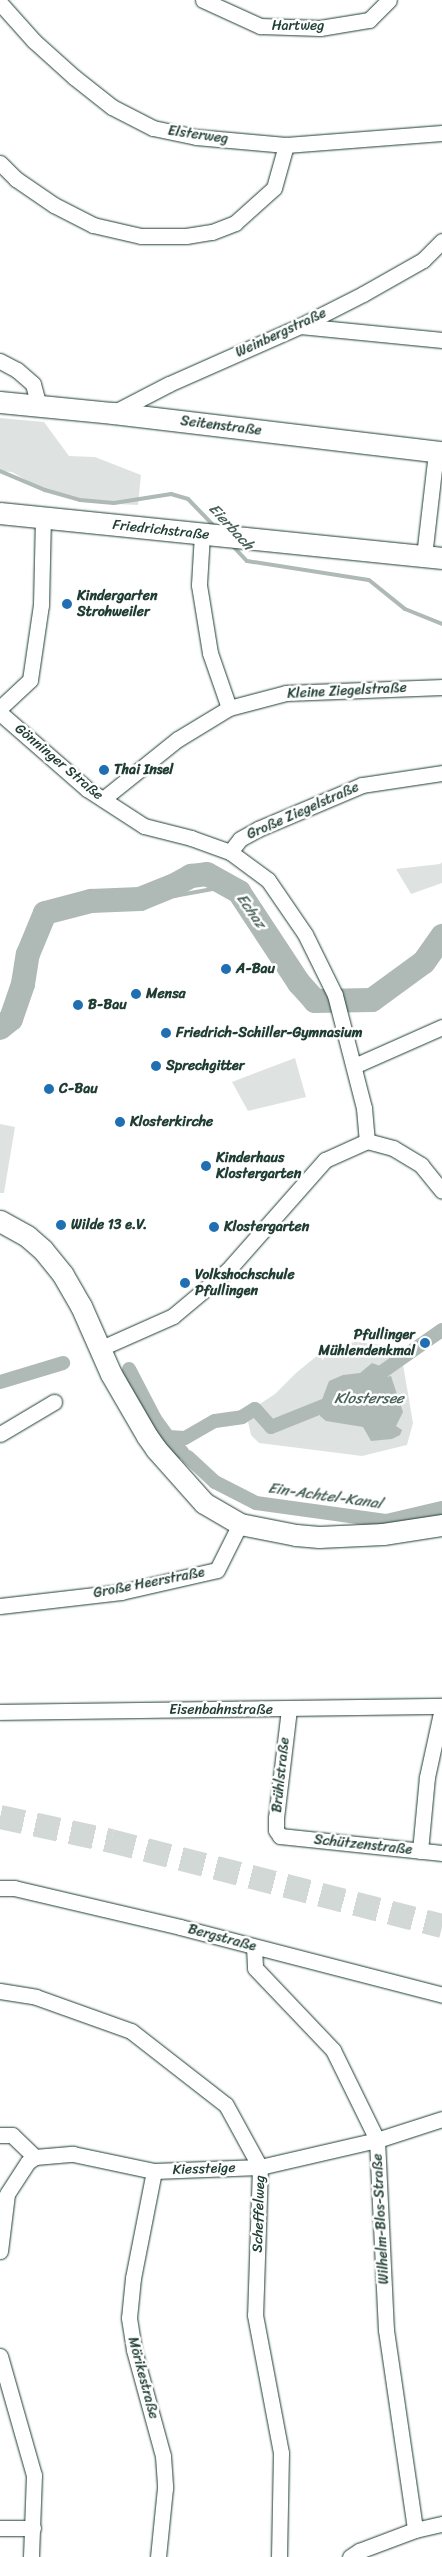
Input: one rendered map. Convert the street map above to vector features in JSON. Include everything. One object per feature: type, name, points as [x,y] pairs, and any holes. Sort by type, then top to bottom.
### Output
[{"type":"main road","name":"Seitenstraße","points":[[0,402],[113,413],[439,452]]},
{"type":"main road","name":"Friedrichstraße","points":[[0,513],[433,557]]},
{"type":"main road","points":[[0,1221],[27,1236],[43,1250],[62,1275],[81,1306],[111,1374],[156,1449],[204,1503],[240,1524],[254,1528],[319,1537],[383,1534],[442,1525]]},
{"type":"street","name":"Hartweg","points":[[204,0],[260,26],[320,28],[369,20],[389,0]]},
{"type":"street","name":"Elsterweg","points":[[0,3],[34,41],[74,77],[112,107],[153,128],[196,136],[286,145],[442,134]]},
{"type":"street","points":[[0,163],[16,179],[54,205],[93,225],[142,236],[186,236],[212,232],[235,223],[274,188],[286,145]]},
{"type":"street","name":"Weinbergstraße","points":[[113,413],[169,384],[300,326],[423,260],[442,241]]},
{"type":"street","points":[[300,326],[442,340]]},
{"type":"street","points":[[0,361],[17,370],[33,384],[39,406]]},
{"type":"street","points":[[433,557],[439,452]]},
{"type":"street","points":[[0,708],[30,680],[41,605],[43,518]]},
{"type":"street","points":[[202,534],[199,585],[210,653],[229,708]]},
{"type":"street","name":"Kleine Ziegelstraße","points":[[103,799],[178,740],[229,708],[286,693],[442,687]]},
{"type":"street","name":"Gönninger Straße","points":[[0,713],[87,789],[144,826],[190,838],[230,852],[268,880],[305,934],[335,995],[364,1108],[367,1141]]},
{"type":"street","name":"Große Ziegelstraße","points":[[230,852],[240,839],[258,829],[362,785],[442,773]]},
{"type":"street","points":[[354,1066],[442,1027]]},
{"type":"street","points":[[99,1349],[173,1316],[228,1270],[325,1160],[367,1141],[394,1148],[421,1165],[442,1192]]},
{"type":"street","points":[[0,1434],[54,1402]]},
{"type":"street","name":"Große Heerstraße","points":[[0,1606],[121,1592],[216,1570],[240,1524]]},
{"type":"street","points":[[420,1851],[427,1777],[442,1707]]},
{"type":"street","name":"Eisenbahnstraße","points":[[0,1712],[442,1707]]},
{"type":"street","name":"Brühlstraße","points":[[284,1837],[278,1833],[276,1827],[289,1709]]},
{"type":"street","name":"Schützenstraße","points":[[284,1837],[442,1853]]},
{"type":"street","name":"Bergstraße","points":[[0,1888],[23,1890],[180,1927],[442,1995]]},
{"type":"street","name":"Wilhelm-Blos-Straße","points":[[254,1947],[255,1968],[333,2050],[377,2140],[386,2330],[415,2530]]},
{"type":"street","name":"Scheffelweg","points":[[0,1991],[36,1997],[130,2031],[226,2105],[260,2167],[255,2315],[281,2453],[279,2557]]},
{"type":"street","name":"Kiessteige","points":[[35,2157],[73,2154],[154,2171],[260,2167],[377,2140],[442,2119]]},
{"type":"street","points":[[0,2134],[12,2135],[35,2157],[28,2162],[7,2194],[0,2251]]},
{"type":"street","name":"Mörikestraße","points":[[154,2171],[133,2278],[129,2318],[134,2350],[160,2441],[164,2463],[164,2493],[158,2557]]},
{"type":"street","points":[[0,2356],[34,2475],[31,2557]]},
{"type":"street","points":[[350,2557],[359,2551],[415,2530],[442,2524]]},
{"type":"street","points":[[0,2528],[33,2528]]},
{"type":"shaded area","points":[[0,418],[44,422],[69,456],[95,457],[141,475],[138,505],[93,503],[45,491],[12,472],[0,471]]},
{"type":"shaded area","points":[[442,862],[442,883],[411,894],[396,869],[440,864]]},
{"type":"shaded area","points":[[295,1058],[306,1097],[248,1111],[232,1082]]},
{"type":"shaded area","points":[[0,1124],[15,1127],[4,1193],[0,1193]]},
{"type":"shaded area","points":[[356,1342],[400,1347],[413,1423],[407,1445],[362,1456],[259,1443],[251,1435],[246,1413],[275,1394],[296,1373],[329,1346]]},
{"type":"water","name":"Klostersee","points":[[372,1363],[380,1366],[386,1377],[391,1376],[403,1412],[396,1426],[402,1430],[400,1435],[392,1439],[371,1441],[363,1427],[326,1421],[320,1416],[320,1405],[329,1381],[343,1375],[360,1373]]},
{"type":"waterway","name":"Eierbach","points":[[0,471],[45,490],[80,500],[114,503],[171,494],[188,499],[214,526]]},
{"type":"waterway","name":"Eierbach","points":[[231,544],[247,561],[369,580],[405,609],[442,624]]},
{"type":"waterway","name":"Echaz","points":[[0,1028],[11,1019],[23,984],[28,954],[45,913],[91,901],[140,899],[173,886],[191,876],[207,874],[239,892],[299,983],[315,1001],[372,1000],[424,962],[442,936]]},
{"type":"waterway","points":[[162,890],[174,896],[229,886]]},
{"type":"waterway","points":[[369,1381],[442,1330]]},
{"type":"waterway","points":[[0,1382],[63,1363]]},
{"type":"waterway","points":[[129,1369],[155,1419],[182,1452]]},
{"type":"waterway","points":[[168,1437],[185,1438],[215,1421],[242,1417],[255,1409],[271,1427],[338,1400]]},
{"type":"waterway","name":"Ein-Achtel-Kanal","points":[[188,1457],[215,1482],[256,1503],[386,1521],[442,1508]]},
{"type":"tunnel","points":[[0,1817],[111,1841],[442,1926]]},
{"type":"place","name":"Kindergarten Strohweiler","points":[[67,604]]},
{"type":"place","name":"Thai Insel","points":[[104,770]]},
{"type":"place","name":"A-Bau","points":[[226,969]]},
{"type":"place","name":"Mensa","points":[[136,994]]},
{"type":"place","name":"B-Bau","points":[[78,1005]]},
{"type":"place","name":"Friedrich-Schiller-Gymnasium","points":[[166,1033]]},
{"type":"place","name":"Sprechgitter","points":[[156,1066]]},
{"type":"place","name":"C-Bau","points":[[49,1089]]},
{"type":"place","name":"Klosterkirche","points":[[120,1122]]},
{"type":"place","name":"Kinderhaus Klostergarten","points":[[206,1166]]},
{"type":"place","name":"Wilde 13 e.V.","points":[[61,1225]]},
{"type":"place","name":"Klostergarten","points":[[214,1227]]},
{"type":"place","name":"Volkshochschule Pfullingen","points":[[185,1283]]},
{"type":"place","name":"Pfullinger Mühlendenkmal","points":[[425,1343]]}]
